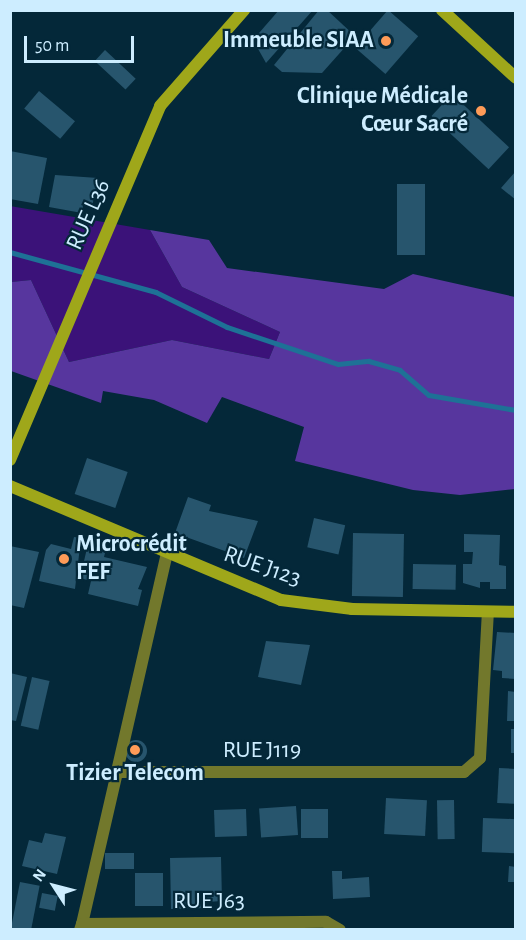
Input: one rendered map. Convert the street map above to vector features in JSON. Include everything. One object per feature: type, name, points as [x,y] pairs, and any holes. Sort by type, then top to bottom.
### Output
[{"type":"street","name":"RUE L36","points":[[10,460],[160,106],[244,10]]},
{"type":"street","points":[[442,10],[516,78]]},
{"type":"street","name":"RUE J123","points":[[10,486],[264,595],[306,605],[516,612]]},
{"type":"street","points":[[81,927],[167,553]]},
{"type":"street","name":"RUE J119","points":[[117,772],[464,772],[480,758],[488,612]]},
{"type":"street","name":"RUE J63","points":[[81,927],[326,922],[340,930]]},
{"type":"shaded area","points":[[10,206],[150,230],[182,287],[280,332],[269,359],[172,340],[69,362],[31,280],[11,282]]},
{"type":"shaded area","points":[[150,230],[209,240],[227,268],[384,289],[413,274],[515,297],[515,489],[460,495],[413,490],[295,461],[304,427],[222,397],[207,423],[154,400],[103,391],[101,403],[11,371],[11,282],[31,280],[69,362],[172,340],[269,359],[280,332],[182,287]]},
{"type":"building","points":[[279,10],[313,10],[266,63],[253,40]]},
{"type":"building","points":[[319,10],[327,10],[355,36],[322,73],[282,72],[274,65]]},
{"type":"building","name":"Immeuble SIAA","points":[[388,10],[418,36],[385,74],[355,48]]},
{"type":"building","points":[[105,50],[136,79],[125,90],[95,61]]},
{"type":"building","points":[[39,91],[75,121],[60,139],[24,109]]},
{"type":"building","points":[[452,94],[509,147],[489,169],[432,116]]},
{"type":"building","points":[[10,151],[47,158],[38,204],[10,199]]},
{"type":"building","points":[[516,171],[516,200],[501,188]]},
{"type":"building","points":[[55,175],[98,178],[92,207],[83,205],[82,213],[49,207]]},
{"type":"building","points":[[397,184],[425,184],[425,255],[397,255]]},
{"type":"building","points":[[87,458],[128,472],[115,508],[75,494]]},
{"type":"building","points":[[188,497],[211,505],[209,511],[258,521],[244,558],[175,533]]},
{"type":"building","points":[[314,518],[345,525],[338,554],[307,547]]},
{"type":"building","points":[[353,533],[404,534],[403,597],[352,596]]},
{"type":"building","points":[[464,534],[500,535],[499,565],[506,566],[506,589],[490,589],[490,582],[480,582],[480,588],[463,583],[463,564],[472,564],[473,552],[464,552]]},
{"type":"building","points":[[74,537],[81,538],[75,589],[39,581],[46,550],[51,544],[71,549]]},
{"type":"building","points":[[88,544],[105,553],[104,557],[147,567],[138,589],[142,590],[138,606],[88,594],[91,581],[80,578]]},
{"type":"building","points":[[10,546],[39,552],[24,608],[10,605]]},
{"type":"building","points":[[413,564],[456,565],[456,590],[413,589]]},
{"type":"building","points":[[497,632],[516,633],[516,679],[502,678],[502,671],[493,670]]},
{"type":"building","points":[[266,641],[310,645],[301,685],[258,677]]},
{"type":"building","points":[[10,673],[27,677],[16,721],[10,720]]},
{"type":"building","points":[[32,677],[50,681],[38,730],[21,726]]},
{"type":"building","points":[[508,691],[516,692],[516,721],[507,721]]},
{"type":"building","points":[[511,729],[516,729],[516,753],[511,753]]},
{"type":"building","name":"Tizier Telecom","points":[[136,740],[144,743],[147,751],[144,759],[136,762],[128,759],[125,751],[128,743]]},
{"type":"building","points":[[499,768],[516,769],[514,804],[497,803]]},
{"type":"building","points":[[386,798],[427,800],[425,836],[384,834]]},
{"type":"building","points":[[437,800],[454,800],[455,839],[438,839]]},
{"type":"building","points":[[296,806],[298,835],[261,838],[259,809]]},
{"type":"building","points":[[246,809],[247,836],[215,837],[214,810]]},
{"type":"building","points":[[301,809],[328,809],[328,838],[301,838]]},
{"type":"building","points":[[483,818],[516,819],[515,853],[482,852]]},
{"type":"building","points":[[45,833],[66,837],[57,874],[22,866],[29,840],[42,843]]},
{"type":"building","points":[[105,853],[134,853],[134,869],[105,869]]},
{"type":"building","points":[[221,857],[222,901],[207,902],[207,908],[171,909],[170,858]]},
{"type":"building","points":[[509,866],[516,867],[516,882],[508,882]]},
{"type":"building","points":[[332,871],[342,871],[342,879],[369,877],[370,897],[333,899]]},
{"type":"building","points":[[135,873],[163,873],[163,906],[135,906]]},
{"type":"building","points":[[20,882],[40,886],[31,930],[11,929]]},
{"type":"building","points":[[42,893],[58,896],[55,911],[39,908]]},
{"type":"waterway","points":[[10,252],[156,292],[227,327],[338,364],[369,361],[400,370],[429,395],[516,410]]},
{"type":"place","name":"Immeuble SIAA","points":[[386,41]]},
{"type":"place","name":"Clinique Médicale Cœur Sacré","points":[[481,111]]},
{"type":"place","name":"Microcrédit FEF","points":[[64,559]]},
{"type":"place","name":"Tizier Telecom","points":[[135,750]]}]
